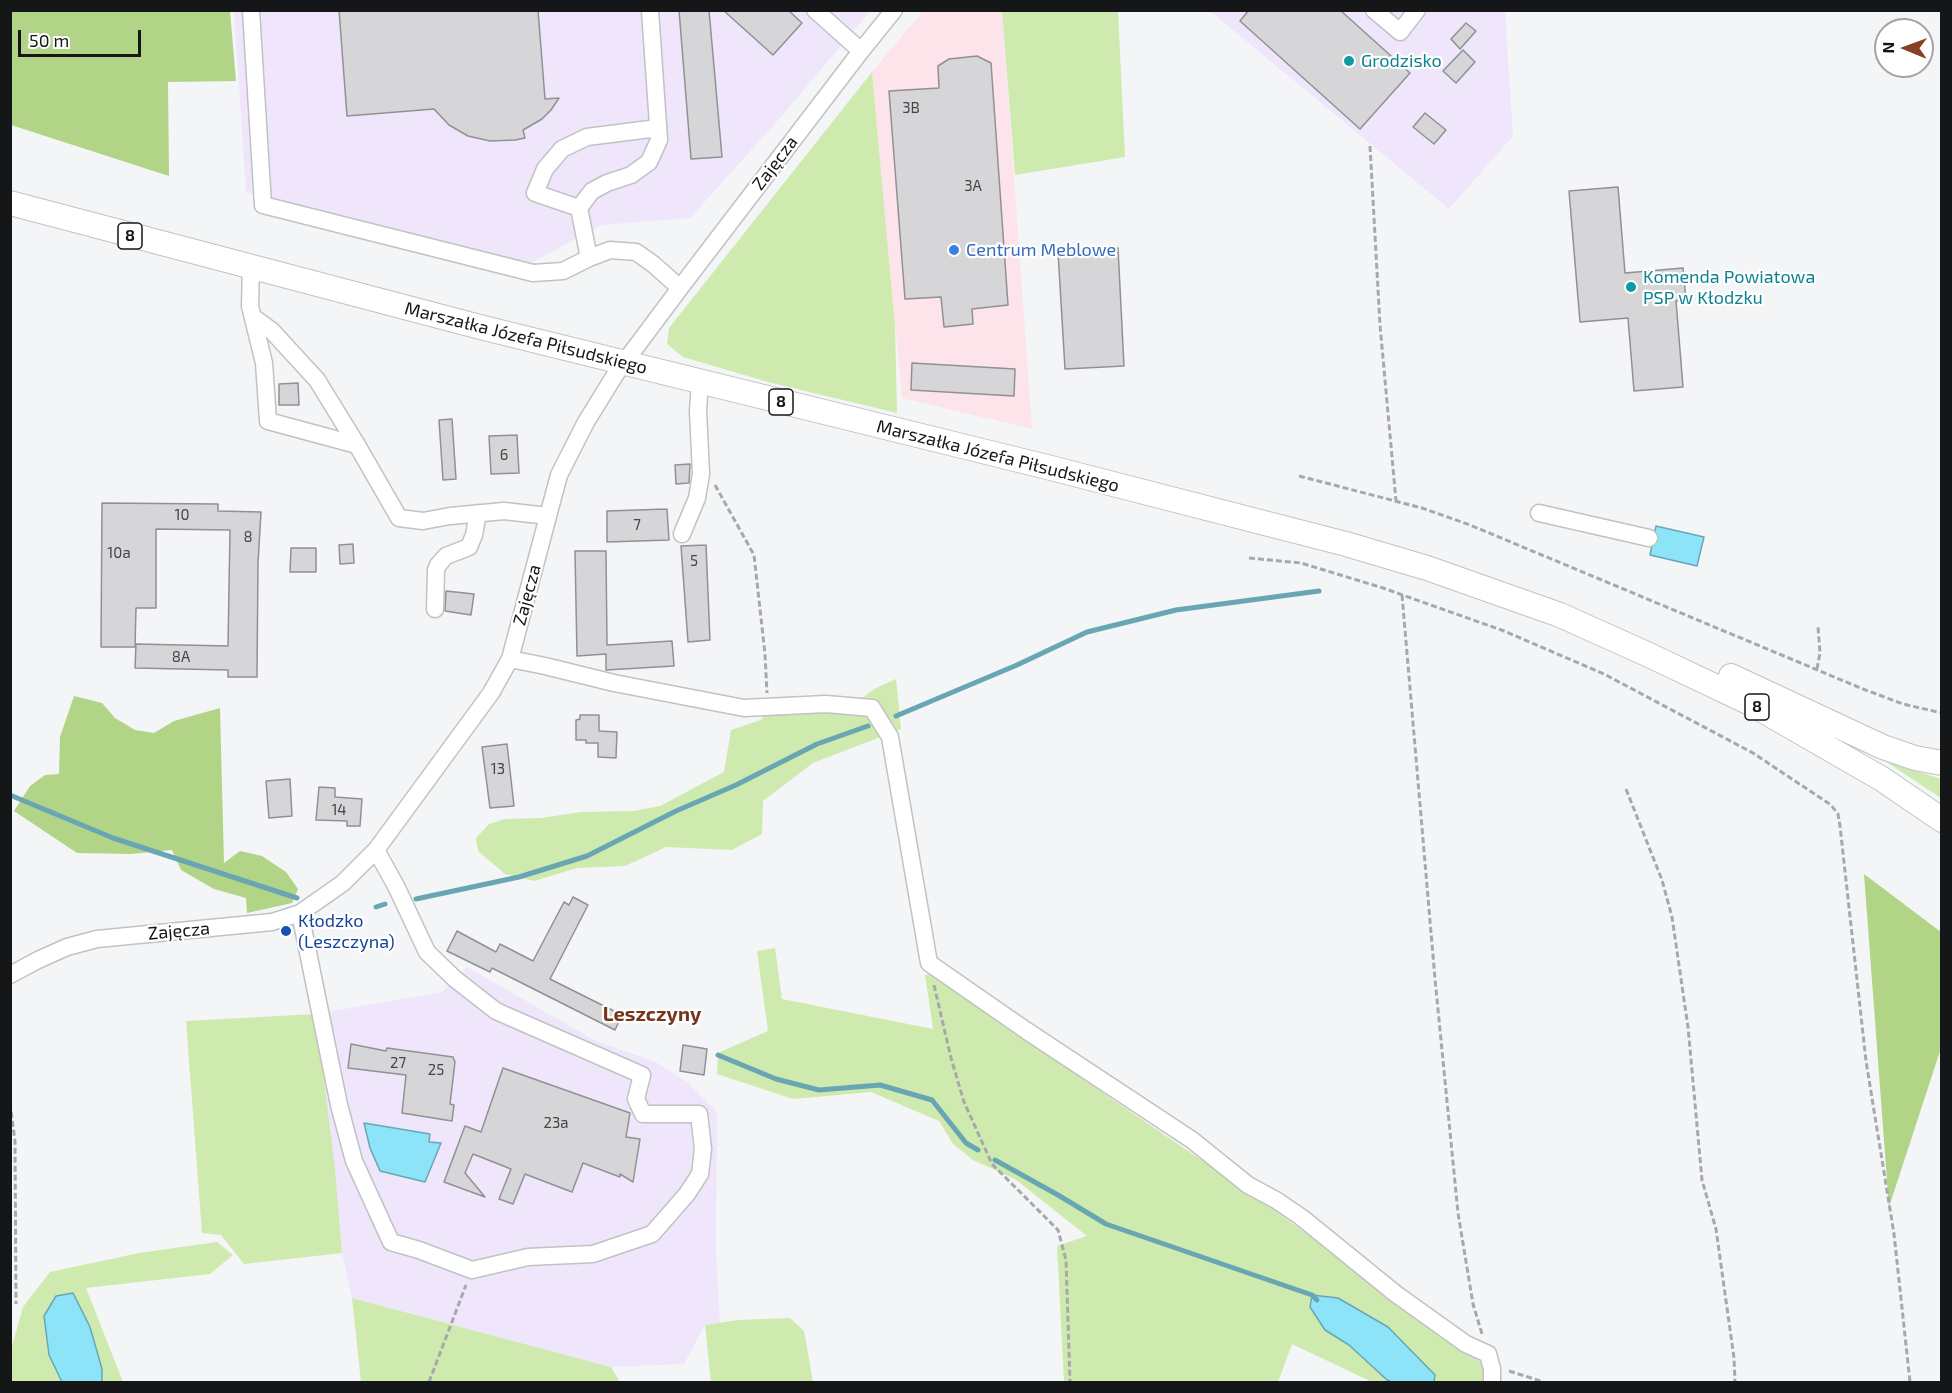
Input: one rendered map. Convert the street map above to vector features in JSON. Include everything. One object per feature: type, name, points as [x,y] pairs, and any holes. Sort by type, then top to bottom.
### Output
[{"type":"highway","name":"Marszałka Józefa Piłsudskiego","points":[[10,203],[468,324],[1051,468],[1346,544],[1427,568],[1560,615],[1750,703],[1882,779],[1941,820]]},
{"type":"highway","points":[[1560,615],[1591,619],[1643,637],[1883,747],[1941,764]]},
{"type":"street","points":[[251,10],[263,205],[533,273],[563,271],[610,250],[636,252],[680,288]]},
{"type":"street","points":[[590,258],[579,208],[592,191],[607,183],[632,175],[649,162],[659,140],[650,10]]},
{"type":"street","name":"Zajęcza","points":[[10,975],[67,948],[97,939],[272,922],[300,913],[342,883],[376,850],[491,693],[510,659],[559,475],[586,422],[615,375],[680,288],[894,10]]},
{"type":"street","points":[[1374,10],[1400,32],[1417,10]]},
{"type":"street","points":[[822,13],[861,51]]},
{"type":"street","points":[[579,208],[535,193],[545,169],[562,149],[587,137],[658,128]]},
{"type":"street","points":[[251,267],[250,306],[264,363],[268,421],[357,445]]},
{"type":"street","points":[[253,317],[272,331],[317,380],[399,518],[423,521],[504,511],[548,516]]},
{"type":"street","points":[[682,534],[697,498],[701,474],[698,411],[700,382]]},
{"type":"street","points":[[435,609],[438,565],[446,556],[469,547],[478,513]]},
{"type":"street","points":[[1539,513],[1649,538]]},
{"type":"street","points":[[510,659],[614,683],[744,708],[826,704],[872,708],[890,737],[929,963],[1191,1140],[1248,1185],[1301,1217],[1396,1293],[1466,1344],[1488,1354],[1492,1369],[1492,1383]]},
{"type":"street","points":[[300,913],[339,1105],[354,1161],[391,1242],[472,1270],[528,1257],[593,1254],[652,1234],[687,1194],[700,1174],[703,1149],[699,1114],[643,1114],[636,1099],[642,1075],[496,1011],[451,975],[427,951],[376,850]]},
{"type":"path","points":[[1370,146],[1380,325],[1396,501]]},
{"type":"path","points":[[701,460],[754,555],[765,654],[768,707]]},
{"type":"path","points":[[1299,476],[1396,501],[1470,525],[1863,689],[1903,704],[1941,713]]},
{"type":"path","points":[[1249,558],[1301,563],[1504,631],[1604,674],[1753,753],[1831,805],[1838,814],[1851,912],[1866,1061],[1894,1234],[1910,1383]]},
{"type":"path","points":[[1402,595],[1458,1213],[1473,1304],[1488,1354],[1501,1368],[1544,1383]]},
{"type":"path","points":[[1817,669],[1820,653],[1818,627]]},
{"type":"path","points":[[1626,789],[1662,880],[1672,916],[1688,1027],[1702,1180],[1716,1229],[1736,1383]]},
{"type":"path","points":[[929,963],[951,1058],[964,1102],[992,1164],[1058,1230],[1066,1260],[1070,1383]]},
{"type":"path","points":[[10,1103],[15,1141],[16,1304]]},
{"type":"path","points":[[429,1383],[472,1270]]},
{"type":"shaded area","points":[[234,11],[870,11],[780,118],[690,218],[601,225],[531,263],[246,192]]},
{"type":"shaded area","name":"Centrum Meblowe","points":[[923,11],[1002,11],[1032,429],[902,398],[872,72]]},
{"type":"shaded area","points":[[1210,11],[1505,11],[1513,136],[1449,209]]},
{"type":"shaded area","points":[[467,967],[596,1041],[656,1062],[687,1082],[717,1112],[716,1249],[720,1323],[705,1325],[684,1364],[611,1367],[352,1298],[342,1253],[316,1014],[442,992]]},
{"type":"green space","points":[[11,10],[230,11],[236,81],[168,82],[169,176],[11,125]]},
{"type":"green space","points":[[1002,11],[1118,11],[1125,157],[1015,175]]},
{"type":"green space","points":[[872,72],[895,326],[897,413],[768,382],[683,357],[667,344],[669,328]]},
{"type":"green space","points":[[896,679],[901,729],[813,763],[763,801],[762,834],[732,850],[666,847],[625,866],[577,868],[534,881],[505,874],[478,851],[476,838],[489,824],[505,819],[541,818],[581,812],[634,811],[660,806],[724,772],[731,730],[761,720],[774,703],[795,697],[832,696],[855,703],[876,688]]},
{"type":"green space","points":[[74,696],[102,703],[115,718],[135,730],[154,733],[174,721],[220,708],[224,863],[240,851],[262,856],[286,872],[298,889],[292,903],[247,913],[246,898],[214,889],[181,870],[172,850],[131,854],[77,853],[14,811],[30,786],[45,775],[59,774],[60,737]]},
{"type":"green space","points":[[1885,761],[1941,779],[1941,798]]},
{"type":"green space","points":[[1864,874],[1941,932],[1941,1048],[1889,1207]]},
{"type":"green space","points":[[775,948],[782,999],[933,1029],[925,975],[937,974],[1110,1098],[1265,1203],[1437,1331],[1448,1320],[1464,1352],[1484,1364],[1486,1382],[1372,1382],[1292,1344],[1278,1382],[1064,1382],[1057,1246],[1087,1236],[1015,1179],[973,1160],[953,1144],[939,1121],[871,1092],[793,1099],[717,1074],[718,1053],[768,1031],[757,951]]},
{"type":"green space","points":[[316,1014],[335,1169],[342,1253],[244,1264],[221,1235],[202,1233],[186,1021]]},
{"type":"green space","points":[[217,1242],[233,1255],[210,1274],[86,1288],[123,1382],[11,1382],[10,1353],[23,1307],[50,1272],[139,1253]]},
{"type":"green space","points":[[352,1298],[611,1367],[620,1382],[361,1382]]},
{"type":"green space","points":[[790,1318],[804,1331],[813,1382],[711,1382],[705,1325],[739,1320]]},
{"type":"water","points":[[1656,526],[1704,537],[1697,566],[1650,555]]},
{"type":"water","points":[[364,1123],[430,1134],[429,1142],[441,1143],[425,1182],[380,1171],[370,1148]]},
{"type":"water","points":[[73,1293],[90,1327],[102,1369],[102,1382],[62,1382],[49,1355],[44,1316],[56,1296]]},
{"type":"water","points":[[1312,1295],[1338,1298],[1388,1327],[1435,1375],[1434,1382],[1387,1380],[1349,1345],[1325,1330],[1310,1307]]},
{"type":"building","points":[[339,10],[538,10],[545,99],[559,98],[542,119],[523,130],[525,138],[515,140],[490,141],[468,136],[449,125],[434,109],[347,116]]},
{"type":"building","points":[[679,10],[709,10],[722,157],[691,159]]},
{"type":"building","points":[[723,10],[788,10],[802,23],[773,55]]},
{"type":"building","points":[[1249,10],[1340,10],[1410,73],[1360,129],[1240,21]]},
{"type":"building","points":[[1466,23],[1476,31],[1460,49],[1451,39]]},
{"type":"building","points":[[1463,50],[1475,62],[1456,83],[1443,71]]},
{"type":"building","points":[[977,56],[991,63],[1008,305],[972,309],[973,324],[944,327],[941,297],[905,299],[889,91],[939,88],[938,66],[949,59]]},
{"type":"building","points":[[1425,113],[1446,130],[1434,144],[1413,127]]},
{"type":"building","name":"Komenda Powiatowa PSP w Kłodzku","points":[[1618,187],[1625,273],[1683,268],[1686,300],[1676,301],[1683,387],[1634,391],[1628,318],[1580,322],[1569,191]]},
{"type":"building","points":[[1118,248],[1124,366],[1065,369],[1058,252]]},
{"type":"building","points":[[912,363],[1015,369],[1014,396],[911,390]]},
{"type":"building","points":[[298,383],[299,405],[279,405],[279,384]]},
{"type":"building","points":[[452,419],[456,479],[443,480],[439,420]]},
{"type":"building","points":[[517,435],[519,473],[491,474],[489,436]]},
{"type":"building","points":[[690,464],[689,483],[676,484],[675,465]]},
{"type":"building","points":[[102,503],[218,504],[218,511],[261,512],[257,677],[228,677],[228,670],[135,668],[136,644],[228,646],[230,530],[156,529],[156,608],[136,608],[135,647],[101,647]]},
{"type":"building","points":[[667,509],[669,540],[607,542],[607,511]]},
{"type":"building","points":[[353,544],[354,563],[340,564],[339,545]]},
{"type":"building","points":[[706,545],[710,640],[688,642],[681,546]]},
{"type":"building","points":[[291,548],[316,548],[316,572],[290,572]]},
{"type":"building","points":[[575,551],[606,551],[607,645],[672,641],[674,666],[606,670],[606,654],[577,656]]},
{"type":"building","points":[[446,591],[474,594],[471,615],[445,611]]},
{"type":"building","points":[[580,715],[599,715],[599,731],[617,732],[616,758],[598,757],[598,743],[576,740],[576,720],[580,719]]},
{"type":"building","points":[[507,744],[514,806],[490,808],[482,747]]},
{"type":"building","points":[[290,779],[292,816],[269,818],[266,781]]},
{"type":"building","points":[[319,787],[335,788],[335,797],[362,799],[360,826],[347,826],[347,821],[316,820]]},
{"type":"building","points":[[573,897],[588,905],[550,979],[622,1015],[615,1030],[492,968],[490,972],[447,951],[457,931],[496,952],[500,944],[533,961],[564,902],[569,905]]},
{"type":"building","points":[[351,1044],[386,1051],[387,1048],[453,1057],[455,1062],[450,1104],[454,1105],[452,1121],[402,1113],[406,1075],[348,1068]]},
{"type":"building","points":[[683,1045],[707,1049],[704,1075],[680,1071]]},
{"type":"building","points":[[503,1068],[630,1113],[626,1137],[640,1139],[633,1182],[620,1174],[620,1177],[583,1163],[572,1192],[525,1174],[513,1204],[499,1199],[511,1169],[473,1154],[465,1173],[485,1197],[444,1182],[465,1126],[481,1132]]},
{"type":"waterway","points":[[896,716],[1017,665],[1087,632],[1176,610],[1319,591]]},
{"type":"waterway","points":[[416,899],[519,877],[587,856],[817,744],[868,726]]},
{"type":"waterway","points":[[10,795],[113,838],[297,898]]},
{"type":"waterway","points":[[376,907],[385,904]]},
{"type":"waterway","points":[[718,1055],[776,1079],[819,1090],[880,1085],[932,1100],[966,1143],[978,1150]]},
{"type":"waterway","points":[[995,1160],[1106,1224],[1312,1295],[1317,1300]]},
{"type":"place","name":"Grodzisko","points":[[1349,61]]},
{"type":"place","name":"Centrum Meblowe","points":[[954,250]]},
{"type":"place","name":"Komenda Powiatowa PSP w Kłodzku","points":[[1631,287]]},
{"type":"place","name":"Kłodzko (Leszczyna)","points":[[286,931]]},
{"type":"district","name":"Leszczyny","points":[[652,1014]]}]
